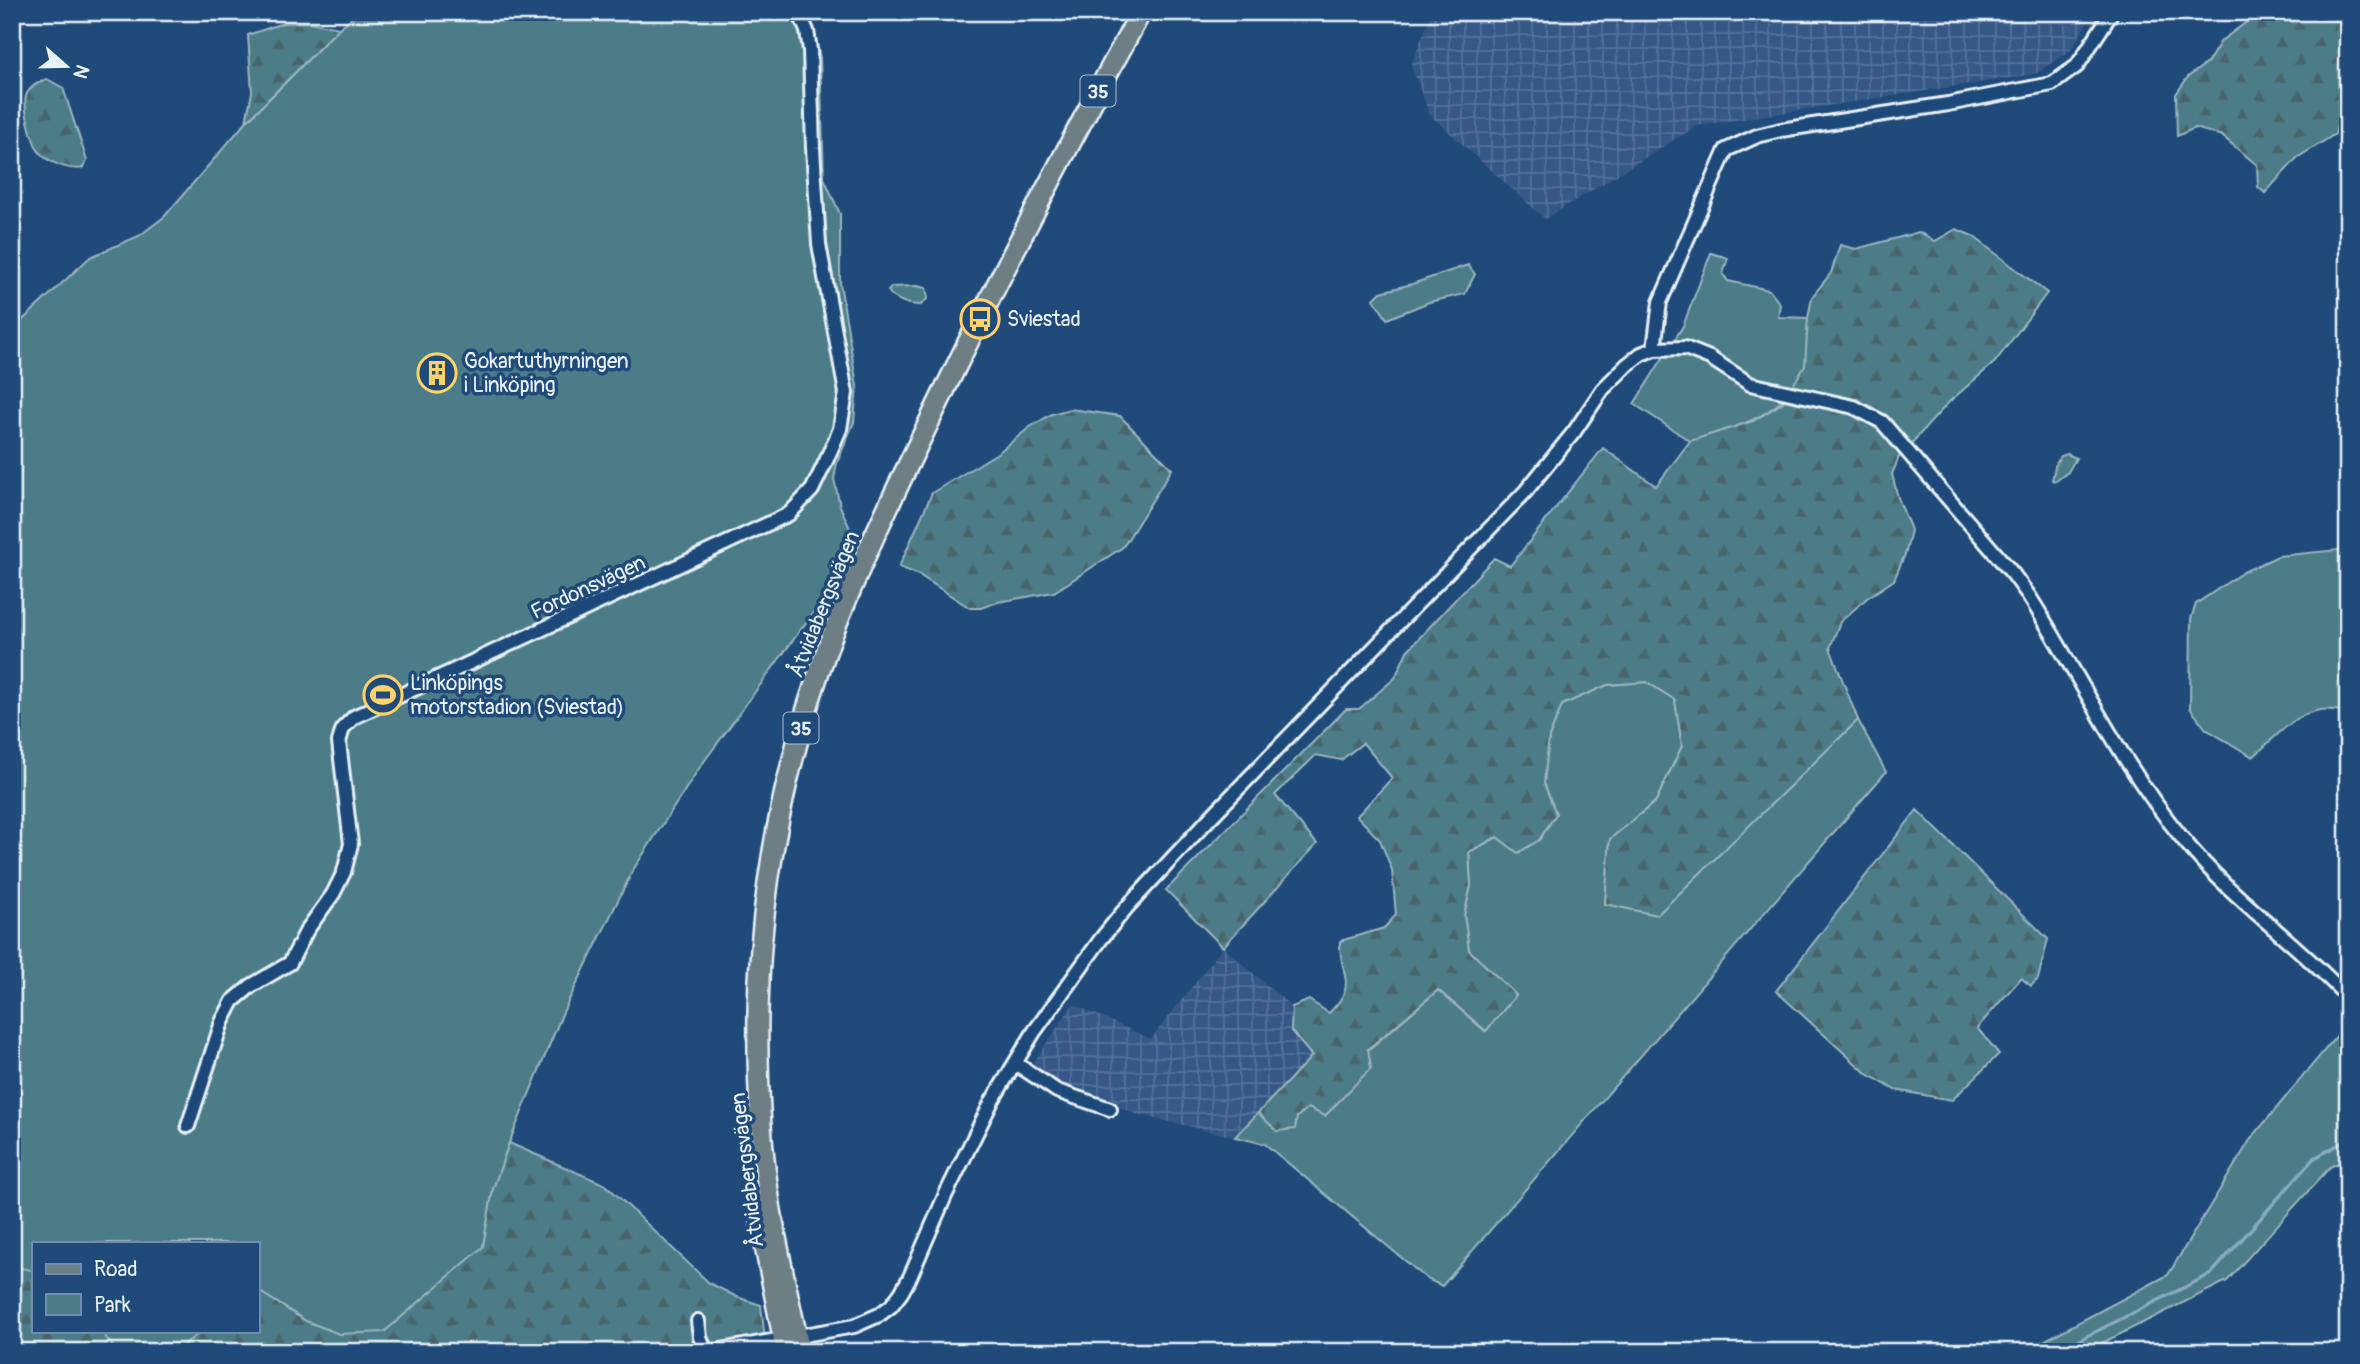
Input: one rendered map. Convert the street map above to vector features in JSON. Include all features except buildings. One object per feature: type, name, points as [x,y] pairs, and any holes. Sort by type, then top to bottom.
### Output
[{"type":"main road","name":"Åtvidabergsvägen","points":[[791,1344],[755,1192],[745,1049],[748,965],[754,906],[778,774],[816,650],[860,545],[970,314],[1128,12]]},
{"type":"main road","name":"Åtvidabergsvägen","points":[[791,1344],[768,1191],[762,1135],[758,1037],[765,907],[777,827],[795,750],[813,688],[845,603],[918,445],[1056,170],[1141,12]]},
{"type":"street","name":"Fordonsvägen","points":[[188,1126],[222,1022],[233,1001],[251,986],[290,963],[307,930],[344,872],[351,845],[339,742],[343,728],[354,717],[789,514],[812,490],[840,429],[846,393],[819,244],[810,50],[799,12]]},
{"type":"street","points":[[1654,349],[1660,302],[1714,183],[1726,150],[1757,136],[1782,130],[1948,104],[2052,84],[2077,66],[2112,12]]},
{"type":"street","points":[[698,1321],[700,1337],[708,1352],[791,1344],[867,1321],[879,1315],[901,1293],[967,1150],[1015,1063],[1077,969],[1128,907],[1209,819],[1525,492],[1574,432],[1614,376],[1641,354],[1654,349],[1675,347],[1699,353],[1750,384],[1854,407],[1882,422],[2014,574],[2110,736],[2184,841],[2221,880],[2324,972],[2348,998]]},
{"type":"street","points":[[1015,1063],[1057,1091],[1110,1109]]},
{"type":"shaded area","points":[[1432,12],[2094,12],[2071,50],[2036,74],[1697,126],[1545,219],[1429,114],[1411,65]]},
{"type":"shaded area","points":[[1223,947],[1292,1007],[1291,1031],[1312,1056],[1235,1137],[1139,1115],[1062,1085],[1031,1066],[1073,1004],[1151,1039]]},
{"type":"green space","name":"Linköpings motorstadion (Sviestad)","points":[[359,12],[810,12],[820,58],[824,178],[840,214],[840,283],[857,386],[854,422],[837,463],[834,479],[840,506],[851,531],[832,587],[700,767],[633,870],[563,1012],[509,1143],[493,1189],[483,1247],[389,1352],[12,1352],[12,330],[90,257],[139,236],[164,217],[246,122],[339,28]]},
{"type":"green space","points":[[2260,12],[2348,12],[2348,85],[2335,134],[2297,158],[2265,193],[2258,187],[2257,165],[2222,136],[2195,128],[2177,136],[2176,94],[2188,77],[2208,62],[2221,41]]},
{"type":"green space","points":[[310,22],[339,28],[246,122],[252,92],[248,35],[283,23]]},
{"type":"green space","points":[[47,79],[63,88],[87,161],[83,168],[58,165],[38,150],[25,101],[32,87]]},
{"type":"green space","points":[[1956,229],[1973,236],[2047,293],[1995,362],[1949,402],[1899,457],[1892,474],[1911,530],[1906,552],[1894,580],[1867,598],[1840,622],[1830,648],[1858,720],[1657,915],[1605,904],[1610,839],[1656,801],[1682,746],[1675,700],[1647,682],[1607,685],[1562,705],[1549,737],[1544,783],[1556,814],[1539,840],[1518,853],[1497,837],[1469,852],[1471,886],[1464,915],[1469,950],[1516,995],[1486,1031],[1438,990],[1368,1049],[1371,1068],[1325,1116],[1308,1108],[1297,1117],[1295,1129],[1277,1131],[1258,1113],[1312,1056],[1291,1031],[1292,1007],[1309,1000],[1329,1013],[1344,994],[1346,986],[1340,941],[1384,928],[1396,915],[1392,870],[1380,840],[1357,816],[1392,778],[1363,743],[1341,760],[1316,755],[1275,795],[1317,844],[1223,947],[1166,890],[1346,709],[1359,709],[1395,678],[1407,651],[1494,558],[1510,566],[1603,448],[1656,486],[1690,441],[1753,421],[1782,403],[1805,366],[1812,297],[1831,273],[1840,245],[1856,249],[1919,232],[1935,241]]},
{"type":"green space","points":[[1711,253],[1728,258],[1723,274],[1728,281],[1769,290],[1780,304],[1778,317],[1808,318],[1807,356],[1805,367],[1796,384],[1772,409],[1757,418],[1690,441],[1634,404],[1683,326]]},
{"type":"green space","points":[[1468,265],[1475,274],[1465,294],[1429,302],[1387,319],[1374,299],[1381,292]]},
{"type":"green space","points":[[892,287],[926,288],[928,298],[921,305],[903,302],[888,291]]},
{"type":"green space","points":[[1070,409],[1120,416],[1172,469],[1123,547],[1054,592],[998,602],[981,608],[970,608],[919,575],[899,567],[932,493],[999,452],[1030,427],[1052,414]]},
{"type":"green space","points":[[2067,454],[2076,458],[2068,472],[2056,481],[2052,480],[2056,462]]},
{"type":"green space","points":[[2348,549],[2348,713],[2320,710],[2307,714],[2285,728],[2253,757],[2206,729],[2190,708],[2191,619],[2196,604],[2243,572],[2278,556]]},
{"type":"green space","points":[[1647,682],[1675,700],[1682,746],[1656,801],[1610,839],[1605,904],[1657,915],[1858,720],[1886,772],[1442,1286],[1427,1279],[1265,1144],[1235,1137],[1258,1113],[1277,1130],[1308,1108],[1368,1050],[1438,990],[1485,1031],[1516,995],[1469,950],[1464,915],[1471,886],[1469,852],[1497,837],[1539,840],[1556,814],[1544,783],[1549,737],[1562,705],[1607,685]]},
{"type":"green space","points":[[1917,810],[2048,939],[2038,979],[2031,986],[2021,978],[1977,1028],[1999,1054],[1952,1100],[1895,1090],[1866,1073],[1776,991]]},
{"type":"green space","points":[[2348,1022],[2348,1158],[2330,1167],[2227,1281],[2084,1352],[2023,1352],[2168,1275],[2250,1140]]},
{"type":"green space","points":[[509,1143],[606,1185],[709,1283],[761,1305],[765,1339],[727,1341],[678,1352],[174,1352],[201,1332],[259,1332],[260,1292],[306,1321],[339,1334],[384,1332],[483,1247],[493,1189]]},
{"type":"green space","points":[[12,1267],[32,1270],[32,1332],[102,1332],[117,1352],[12,1352]]},
{"type":"waterway","points":[[2055,1352],[2211,1274],[2313,1159],[2348,1139]]},
{"type":"place","name":"Sviestad","points":[[980,319]]},
{"type":"place","name":"Gokartuthyrningen i Linköping","points":[[437,373]]},
{"type":"place","name":"Linköpings motorstadion (Sviestad)","points":[[383,695]]}]
